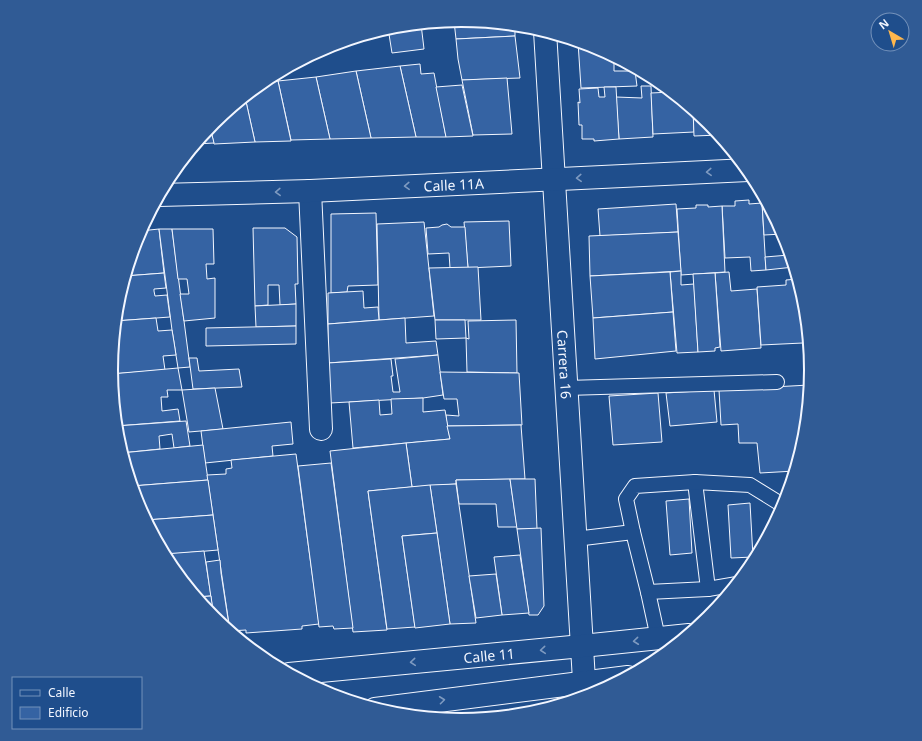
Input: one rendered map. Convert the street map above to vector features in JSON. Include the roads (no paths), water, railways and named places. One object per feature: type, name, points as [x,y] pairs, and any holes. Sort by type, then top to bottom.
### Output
[{"type":"street","name":"Carrera 16","points":[[545,38],[584,690]]},
{"type":"street","name":"Calle 11A","points":[[166,195],[310,191],[740,170]]},
{"type":"street","points":[[310,191],[321,429]]},
{"type":"street","name":"Calle 11","points":[[298,673],[679,636]]},
{"type":"street","points":[[395,707],[584,690],[595,687]]},
{"type":"lane","points":[[566,388],[777,382]]},
{"type":"lane","points":[[696,482],[708,589]]},
{"type":"lane","points":[[658,638],[626,499],[635,486],[696,482],[750,485],[778,502]]},
{"type":"lane","points":[[575,539],[633,532]]},
{"type":"lane","points":[[648,592],[708,589],[729,585]]}]
